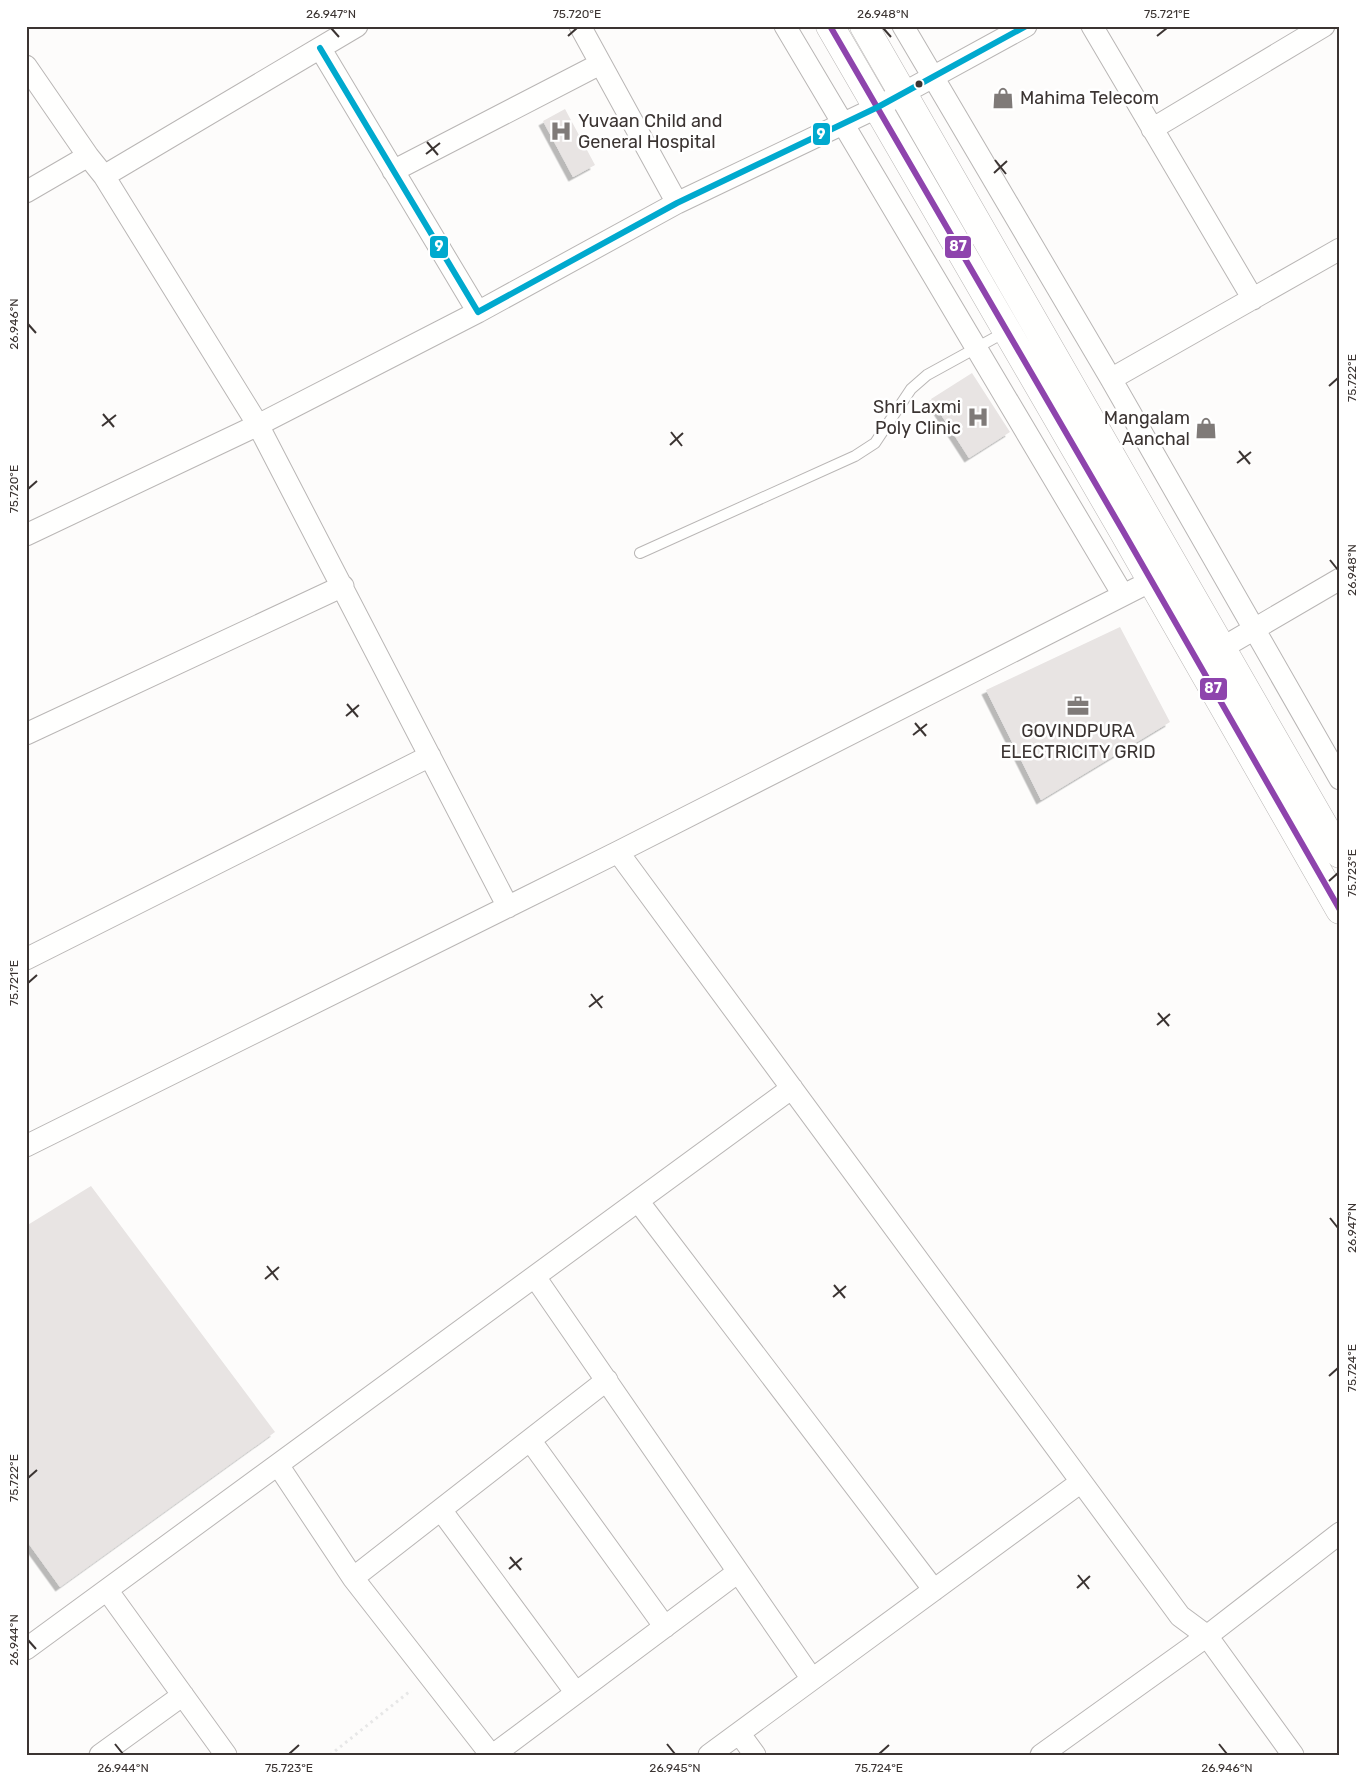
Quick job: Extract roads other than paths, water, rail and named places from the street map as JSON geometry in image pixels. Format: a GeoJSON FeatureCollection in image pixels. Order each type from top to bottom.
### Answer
{"type":"FeatureCollection","features":[{"type":"Feature","properties":{"kind":"main road"},"geometry":{"type":"LineString","coordinates":[[830,26],[1008,330],[1340,910]]}},
{"type":"Feature","properties":{"kind":"main road"},"geometry":{"type":"LineString","coordinates":[[864,26],[1340,854]]}},
{"type":"Feature","properties":{"kind":"street"},"geometry":{"type":"LineString","coordinates":[[104,176],[357,26]]}},
{"type":"Feature","properties":{"kind":"street"},"geometry":{"type":"LineString","coordinates":[[580,26],[678,202]]}},
{"type":"Feature","properties":{"kind":"street"},"geometry":{"type":"LineString","coordinates":[[785,26],[1123,595]]}},
{"type":"Feature","properties":{"kind":"street"},"geometry":{"type":"LineString","coordinates":[[904,26],[1111,379],[1340,779]]}},
{"type":"Feature","properties":{"kind":"street"},"geometry":{"type":"LineString","coordinates":[[26,535],[258,425],[478,312],[678,202],[878,107],[1026,26]]}},
{"type":"Feature","properties":{"kind":"street"},"geometry":{"type":"LineString","coordinates":[[1092,26],[1252,299]]}},
{"type":"Feature","properties":{"kind":"street"},"geometry":{"type":"LineString","coordinates":[[1152,129],[1324,26]]}},
{"type":"Feature","properties":{"kind":"street"},"geometry":{"type":"LineString","coordinates":[[320,48],[478,312]]}},
{"type":"Feature","properties":{"kind":"street"},"geometry":{"type":"LineString","coordinates":[[394,171],[600,64]]}},
{"type":"Feature","properties":{"kind":"street"},"geometry":{"type":"LineString","coordinates":[[26,66],[104,176],[258,425],[508,906]]}},
{"type":"Feature","properties":{"kind":"street"},"geometry":{"type":"LineString","coordinates":[[26,192],[88,156]]}},
{"type":"Feature","properties":{"kind":"street"},"geometry":{"type":"LineString","coordinates":[[1111,379],[1340,249]]}},
{"type":"Feature","properties":{"kind":"street"},"geometry":{"type":"LineString","coordinates":[[26,1146],[618,852],[1152,580],[1177,570]]}},
{"type":"Feature","properties":{"kind":"street"},"geometry":{"type":"LineString","coordinates":[[1222,648],[1340,579]]}},
{"type":"Feature","properties":{"kind":"street"},"geometry":{"type":"LineString","coordinates":[[26,734],[343,586]]}},
{"type":"Feature","properties":{"kind":"street"},"geometry":{"type":"LineString","coordinates":[[26,959],[430,756]]}},
{"type":"Feature","properties":{"kind":"street"},"geometry":{"type":"LineString","coordinates":[[618,852],[1180,1616],[1206,1636],[1292,1755]]}},
{"type":"Feature","properties":{"kind":"street"},"geometry":{"type":"LineString","coordinates":[[26,1649],[792,1088]]}},
{"type":"Feature","properties":{"kind":"street"},"geometry":{"type":"LineString","coordinates":[[638,1201],[934,1590]]}},
{"type":"Feature","properties":{"kind":"street"},"geometry":{"type":"LineString","coordinates":[[535,1276],[812,1679]]}},
{"type":"Feature","properties":{"kind":"street"},"geometry":{"type":"LineString","coordinates":[[353,1578],[607,1380]]}},
{"type":"Feature","properties":{"kind":"street"},"geometry":{"type":"LineString","coordinates":[[530,1440],[665,1627]]}},
{"type":"Feature","properties":{"kind":"street"},"geometry":{"type":"LineString","coordinates":[[278,1465],[353,1578],[492,1755],[738,1572]]}},
{"type":"Feature","properties":{"kind":"street"},"geometry":{"type":"LineString","coordinates":[[708,1755],[1081,1482]]}},
{"type":"Feature","properties":{"kind":"street"},"geometry":{"type":"LineString","coordinates":[[441,1510],[576,1693]]}},
{"type":"Feature","properties":{"kind":"street"},"geometry":{"type":"LineString","coordinates":[[1041,1755],[1206,1636],[1340,1534]]}},
{"type":"Feature","properties":{"kind":"street"},"geometry":{"type":"LineString","coordinates":[[107,1590],[226,1755]]}},
{"type":"Feature","properties":{"kind":"street"},"geometry":{"type":"LineString","coordinates":[[100,1755],[182,1695]]}},
{"type":"Feature","properties":{"kind":"street"},"geometry":{"type":"LineString","coordinates":[[739,1732],[755,1755]]}},
{"type":"Feature","properties":{"kind":"lane"},"geometry":{"type":"LineString","coordinates":[[640,553],[855,456],[875,443],[911,389],[927,375],[1008,330]]}},
{"type":"Feature","properties":{"kind":"place","name":"Mahima Telecom"},"geometry":{"type":"Point","coordinates":[1003,98]}},
{"type":"Feature","properties":{"kind":"place","name":"Yuvaan Child and General Hospital"},"geometry":{"type":"Point","coordinates":[561,131]}},
{"type":"Feature","properties":{"kind":"place","name":"Shri Laxmi Poly Clinic"},"geometry":{"type":"Point","coordinates":[978,417]}},
{"type":"Feature","properties":{"kind":"place","name":"Mangalam Aanchal"},"geometry":{"type":"Point","coordinates":[1206,428]}},
{"type":"Feature","properties":{"kind":"place","name":"GOVINDPURA ELECTRICITY GRID"},"geometry":{"type":"Point","coordinates":[1078,706]}}]}
